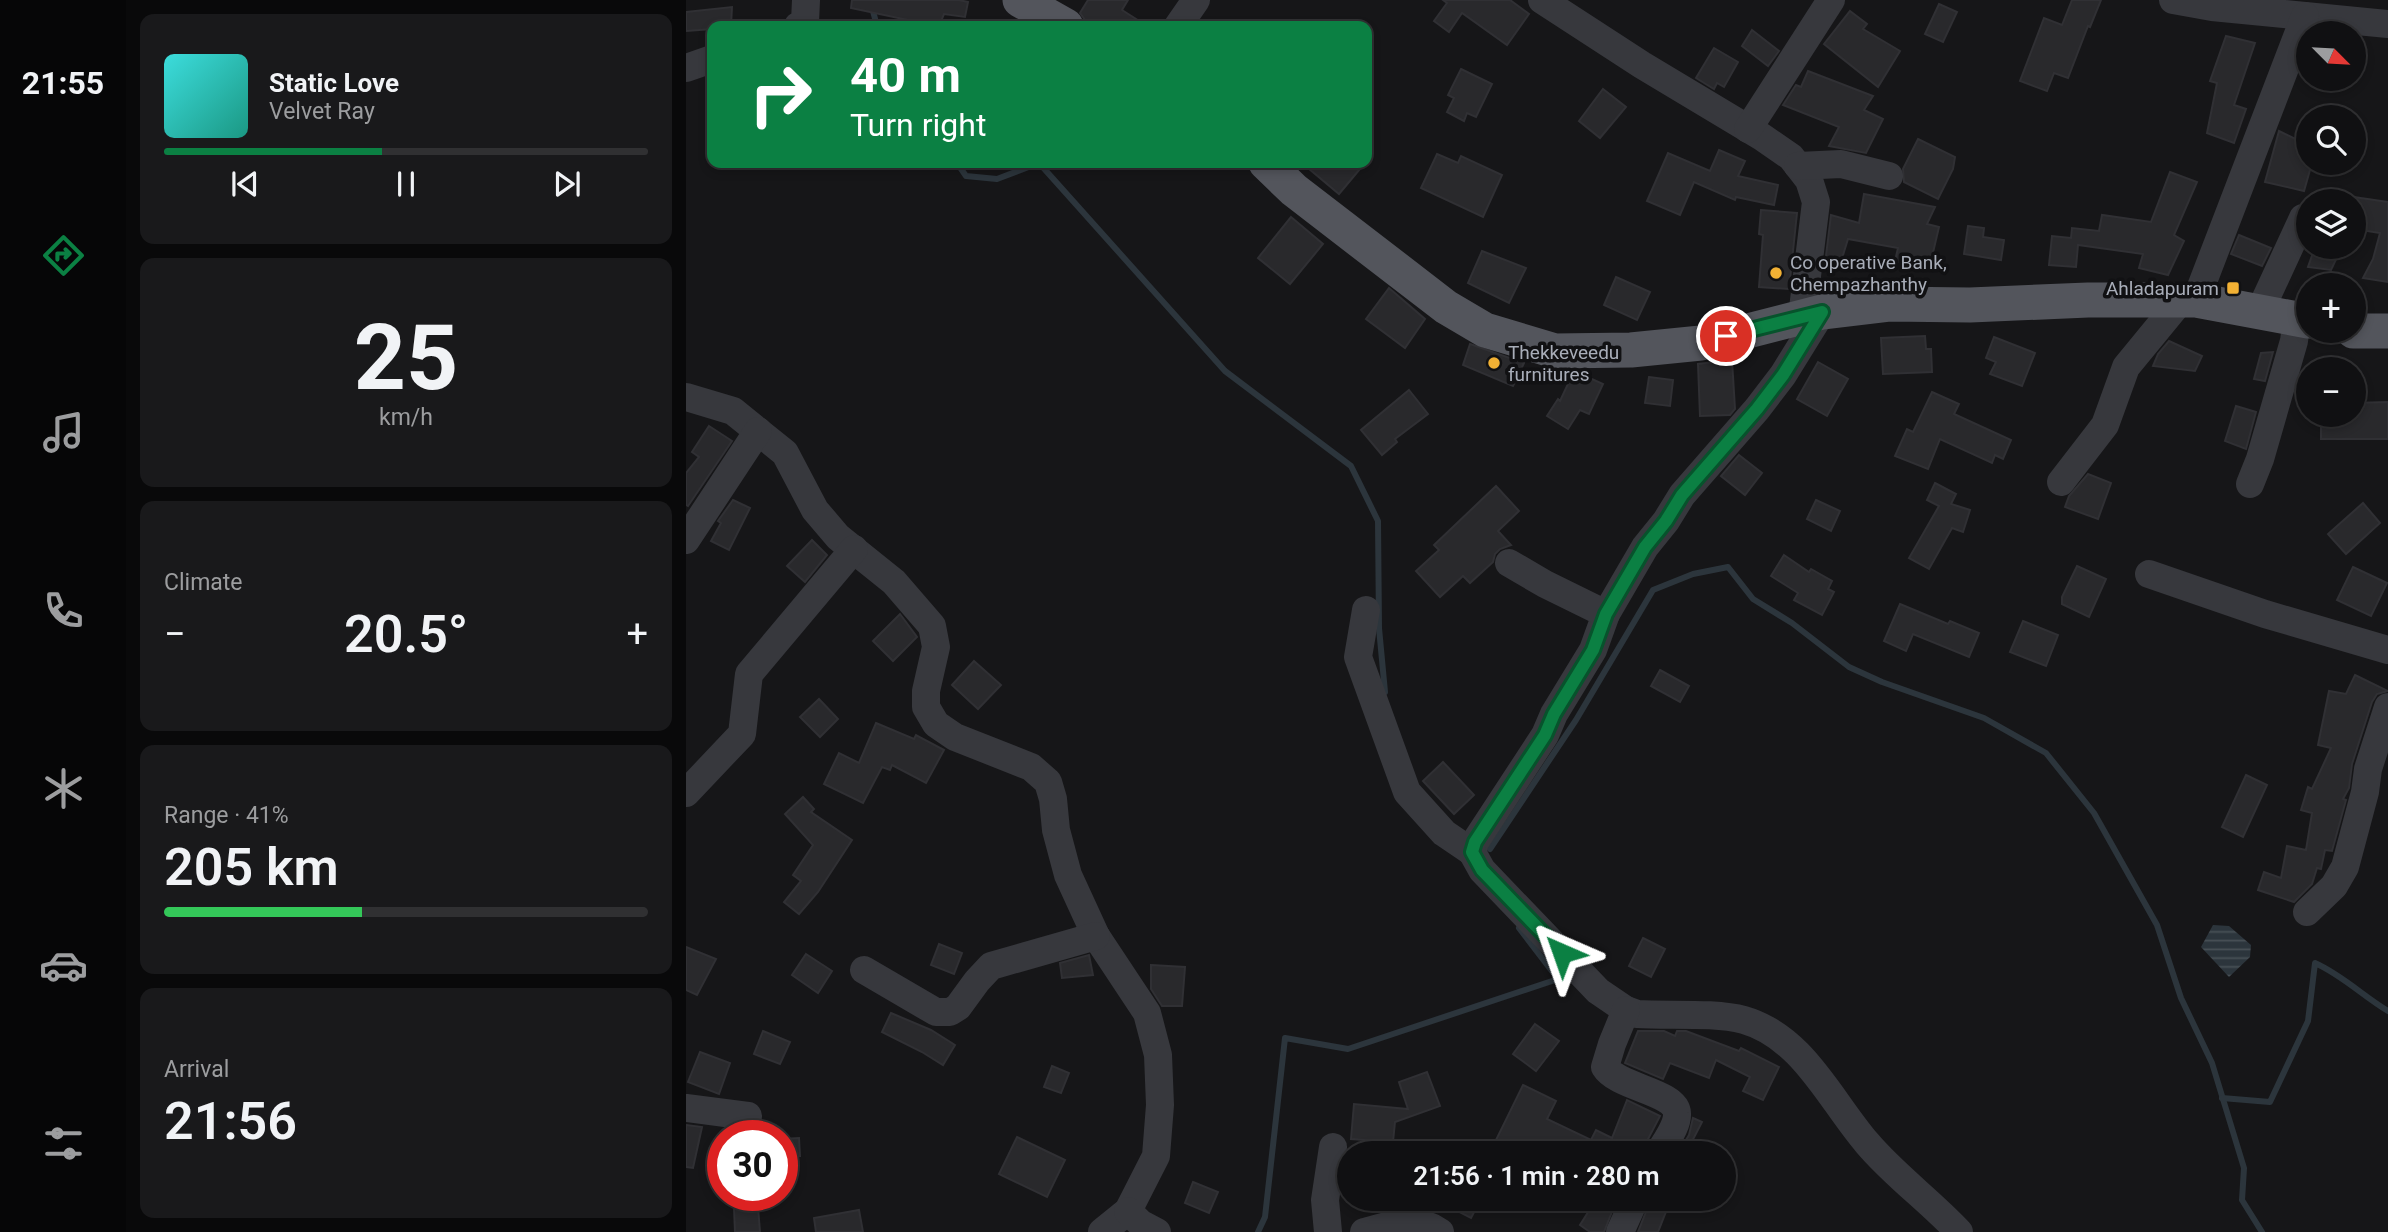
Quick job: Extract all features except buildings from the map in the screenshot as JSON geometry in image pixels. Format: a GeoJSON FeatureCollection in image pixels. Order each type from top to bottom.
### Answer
{"type":"FeatureCollection","features":[{"type":"Feature","properties":{"kind":"main road"},"geometry":{"type":"LineString","coordinates":[[1020,0],[1057,21]]}},
{"type":"Feature","properties":{"kind":"main road"},"geometry":{"type":"LineString","coordinates":[[1271,168],[1294,190],[1446,307],[1485,330],[1555,351],[1632,350],[1701,342],[1812,315],[1889,304],[2189,300],[2296,318]]}},
{"type":"Feature","properties":{"kind":"main road"},"geometry":{"type":"LineString","coordinates":[[2366,331],[2388,331]]}},
{"type":"Feature","properties":{"kind":"street"},"geometry":{"type":"LineString","coordinates":[[805,21],[806,0]]}},
{"type":"Feature","properties":{"kind":"street"},"geometry":{"type":"LineString","coordinates":[[1181,21],[1196,0]]}},
{"type":"Feature","properties":{"kind":"street"},"geometry":{"type":"LineString","coordinates":[[1472,852],[1475,842],[1545,735],[1554,714],[1593,650],[1606,614],[1645,547],[1682,495],[1783,375],[1812,315],[1816,202],[1809,180],[1791,157],[1642,65],[1572,8],[1542,0]]}},
{"type":"Feature","properties":{"kind":"street"},"geometry":{"type":"LineString","coordinates":[[1748,129],[1831,0]]}},
{"type":"Feature","properties":{"kind":"street"},"geometry":{"type":"LineString","coordinates":[[2173,0],[2212,7],[2388,24]]}},
{"type":"Feature","properties":{"kind":"street"},"geometry":{"type":"LineString","coordinates":[[2061,482],[2105,425],[2126,367],[2189,300],[2305,16]]}},
{"type":"Feature","properties":{"kind":"street"},"geometry":{"type":"LineString","coordinates":[[686,68],[707,62]]}},
{"type":"Feature","properties":{"kind":"street"},"geometry":{"type":"LineString","coordinates":[[1798,166],[1841,163],[1889,176]]}},
{"type":"Feature","properties":{"kind":"street"},"geometry":{"type":"LineString","coordinates":[[2260,311],[2296,231]]}},
{"type":"Feature","properties":{"kind":"street"},"geometry":{"type":"LineString","coordinates":[[2250,485],[2296,336]]}},
{"type":"Feature","properties":{"kind":"street"},"geometry":{"type":"LineString","coordinates":[[686,397],[733,411],[785,453],[815,510],[838,537],[894,582],[932,626],[936,647],[926,691],[926,707],[936,724],[955,737],[1031,767],[1048,782],[1053,799],[1056,830],[1068,875],[1096,936],[1147,1013],[1158,1055],[1160,1105],[1156,1156],[1128,1212],[1102,1232]]}},
{"type":"Feature","properties":{"kind":"street"},"geometry":{"type":"LineString","coordinates":[[686,540],[758,431]]}},
{"type":"Feature","properties":{"kind":"street"},"geometry":{"type":"LineString","coordinates":[[686,793],[742,734],[749,674],[854,549]]}},
{"type":"Feature","properties":{"kind":"street"},"geometry":{"type":"LineString","coordinates":[[1509,563],[1552,588],[1606,614]]}},
{"type":"Feature","properties":{"kind":"street"},"geometry":{"type":"LineString","coordinates":[[2149,574],[2265,614],[2388,650]]}},
{"type":"Feature","properties":{"kind":"street"},"geometry":{"type":"LineString","coordinates":[[1366,610],[1358,657],[1406,792],[1444,833],[1472,852],[1482,870],[1598,991],[1626,1010],[1637,1014],[1722,1017],[1745,1021],[1775,1035],[1812,1068],[1867,1143],[1959,1232]]}},
{"type":"Feature","properties":{"kind":"street"},"geometry":{"type":"LineString","coordinates":[[2307,912],[2334,886],[2345,867],[2365,792],[2368,769],[2388,707]]}},
{"type":"Feature","properties":{"kind":"street"},"geometry":{"type":"LineString","coordinates":[[864,970],[936,1012],[950,1012],[958,1007],[991,966],[1096,936]]}},
{"type":"Feature","properties":{"kind":"street"},"geometry":{"type":"LineString","coordinates":[[1626,1010],[1605,1067],[1615,1077],[1667,1099],[1674,1105],[1677,1113],[1665,1141]]}},
{"type":"Feature","properties":{"kind":"street"},"geometry":{"type":"LineString","coordinates":[[686,1108],[748,1116]]}},
{"type":"Feature","properties":{"kind":"street"},"geometry":{"type":"LineString","coordinates":[[1328,1232],[1325,1200],[1334,1147]]}},
{"type":"Feature","properties":{"kind":"street"},"geometry":{"type":"LineString","coordinates":[[1620,1232],[1630,1211]]}},
{"type":"Feature","properties":{"kind":"street"},"geometry":{"type":"LineString","coordinates":[[1128,1212],[1140,1223],[1157,1232]]}},
{"type":"Feature","properties":{"kind":"street"},"geometry":{"type":"LineString","coordinates":[[1364,1232],[1400,1221],[1432,1226],[1440,1232]]}},
{"type":"Feature","properties":{"kind":"shaded area"},"geometry":{"type":"Polygon","coordinates":[[[2213,925],[2229,926],[2251,945],[2250,957],[2229,977],[2201,947],[2213,925]]]}},
{"type":"Feature","properties":{"kind":"waterway"},"geometry":{"type":"LineString","coordinates":[[870,0],[876,21]]}},
{"type":"Feature","properties":{"kind":"waterway"},"geometry":{"type":"LineString","coordinates":[[960,168],[966,176],[997,179],[1026,168]]}},
{"type":"Feature","properties":{"kind":"waterway"},"geometry":{"type":"LineString","coordinates":[[1043,168],[1225,371],[1351,466],[1378,521],[1379,628],[1385,692]]}},
{"type":"Feature","properties":{"kind":"waterway"},"geometry":{"type":"LineString","coordinates":[[1490,849],[1576,720],[1653,590],[1693,574],[1728,567],[1753,599],[1792,623],[1849,667],[1882,682],[1984,718],[2046,753],[2094,813],[2157,925],[2181,998],[2212,1063],[2244,1168],[2242,1200],[2262,1232]]}},
{"type":"Feature","properties":{"kind":"waterway"},"geometry":{"type":"LineString","coordinates":[[1258,1232],[1265,1217],[1285,1038],[1348,1049],[1558,979],[1519,928]]}},
{"type":"Feature","properties":{"kind":"waterway"},"geometry":{"type":"LineString","coordinates":[[2222,1098],[2270,1102],[2308,1021],[2315,963],[2388,1011]]}},
{"type":"Feature","properties":{"kind":"place","name":"Co operative Bank, Chempazhanthy"},"geometry":{"type":"Point","coordinates":[1776,273]}},
{"type":"Feature","properties":{"kind":"place","name":"Ahladapuram"},"geometry":{"type":"Point","coordinates":[2233,288]}},
{"type":"Feature","properties":{"kind":"place","name":"Thekkeveedu furnitures"},"geometry":{"type":"Point","coordinates":[1494,363]}},
{"type":"Feature","properties":{"kind":"route"},"geometry":{"type":"LineString","coordinates":[[1562,953],[1482,870],[1472,852],[1475,842],[1545,735],[1554,714],[1593,650],[1606,614],[1645,547],[1682,495],[1783,375],[1822,312],[1726,336]]}}]}
